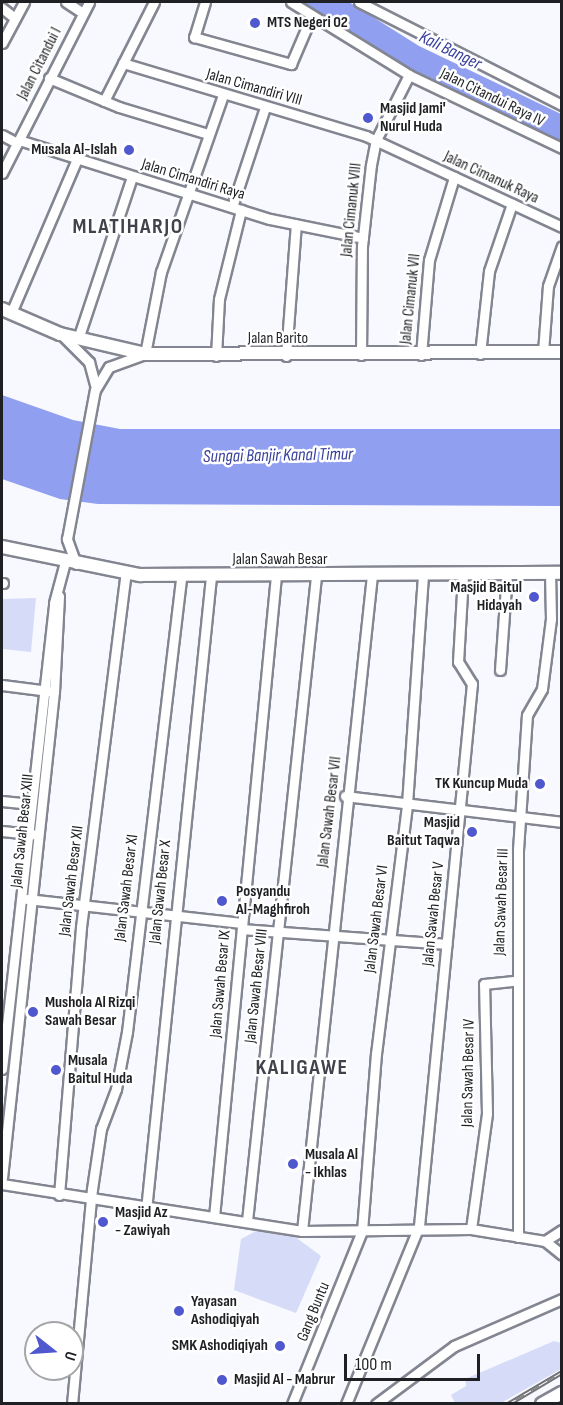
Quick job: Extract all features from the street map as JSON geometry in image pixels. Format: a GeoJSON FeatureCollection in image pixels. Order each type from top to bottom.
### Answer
{"type":"FeatureCollection","features":[{"type":"Feature","properties":{"kind":"street"},"geometry":{"type":"LineString","coordinates":[[2,43],[24,2]]}},
{"type":"Feature","properties":{"kind":"street"},"geometry":{"type":"LineString","coordinates":[[66,2],[83,13]]}},
{"type":"Feature","properties":{"kind":"street","name":"Jalan Citandui I"},"geometry":{"type":"LineString","coordinates":[[2,173],[89,2]]}},
{"type":"Feature","properties":{"kind":"street"},"geometry":{"type":"LineString","coordinates":[[104,101],[154,2]]}},
{"type":"Feature","properties":{"kind":"street"},"geometry":{"type":"LineString","coordinates":[[205,2],[194,37],[291,64],[312,15]]}},
{"type":"Feature","properties":{"kind":"street","name":"Jalan Citandui Raya IV"},"geometry":{"type":"LineString","coordinates":[[291,2],[409,75],[561,148]]}},
{"type":"Feature","properties":{"kind":"street"},"geometry":{"type":"LineString","coordinates":[[360,2],[561,105]]}},
{"type":"Feature","properties":{"kind":"street"},"geometry":{"type":"LineString","coordinates":[[2,8],[15,18]]}},
{"type":"Feature","properties":{"kind":"street","name":"Jalan Cimandiri VIII"},"geometry":{"type":"LineString","coordinates":[[123,63],[376,140]]}},
{"type":"Feature","properties":{"kind":"street","name":"Jalan Cimanuk VIII"},"geometry":{"type":"LineString","coordinates":[[361,355],[363,238],[376,140],[409,75]]}},
{"type":"Feature","properties":{"kind":"street"},"geometry":{"type":"LineString","coordinates":[[49,78],[104,101],[208,134]]}},
{"type":"Feature","properties":{"kind":"street"},"geometry":{"type":"LineString","coordinates":[[71,563],[68,535],[95,390],[109,367],[145,354],[161,272],[186,194],[223,95]]}},
{"type":"Feature","properties":{"kind":"street"},"geometry":{"type":"LineString","coordinates":[[216,356],[219,300],[237,209],[266,107]]}},
{"type":"Feature","properties":{"kind":"street","name":"Jalan Cimandiri Raya"},"geometry":{"type":"LineString","coordinates":[[2,135],[76,161],[237,209],[363,238]]}},
{"type":"Feature","properties":{"kind":"street","name":"Jalan Cimanuk Raya"},"geometry":{"type":"LineString","coordinates":[[376,140],[561,226]]}},
{"type":"Feature","properties":{"kind":"street"},"geometry":{"type":"LineString","coordinates":[[6,311],[76,161]]}},
{"type":"Feature","properties":{"kind":"street"},"geometry":{"type":"LineString","coordinates":[[78,339],[132,177]]}},
{"type":"Feature","properties":{"kind":"street","name":"Jalan Cimanuk VII"},"geometry":{"type":"LineString","coordinates":[[421,355],[429,260],[454,177]]}},
{"type":"Feature","properties":{"kind":"street"},"geometry":{"type":"LineString","coordinates":[[480,354],[489,271],[512,204]]}},
{"type":"Feature","properties":{"kind":"street"},"geometry":{"type":"LineString","coordinates":[[285,356],[296,224]]}},
{"type":"Feature","properties":{"kind":"street"},"geometry":{"type":"LineString","coordinates":[[543,352],[548,286],[561,246]]}},
{"type":"Feature","properties":{"kind":"street","name":"Jalan Barito"},"geometry":{"type":"LineString","coordinates":[[6,311],[60,334],[145,354],[285,356],[561,352]]}},
{"type":"Feature","properties":{"kind":"street"},"geometry":{"type":"LineString","coordinates":[[60,334],[89,362],[95,390]]}},
{"type":"Feature","properties":{"kind":"street"},"geometry":{"type":"LineString","coordinates":[[45,558],[68,535]]}},
{"type":"Feature","properties":{"kind":"street","name":"Jalan Sawah Besar"},"geometry":{"type":"LineString","coordinates":[[2,547],[45,558],[126,573],[181,576],[556,573]]}},
{"type":"Feature","properties":{"kind":"street","name":"Jalan Sawah Besar XIII"},"geometry":{"type":"LineString","coordinates":[[2,1069],[21,898],[33,834],[59,596],[71,563]]}},
{"type":"Feature","properties":{"kind":"street","name":"Jalan Sawah Besar XII"},"geometry":{"type":"LineString","coordinates":[[59,1195],[84,905],[126,573]]}},
{"type":"Feature","properties":{"kind":"street"},"geometry":{"type":"LineString","coordinates":[[500,670],[507,573]]}},
{"type":"Feature","properties":{"kind":"street","name":"Jalan Sawah Besar III"},"geometry":{"type":"LineString","coordinates":[[518,1237],[520,1117],[514,981],[520,820],[527,715],[542,689],[556,573]]}},
{"type":"Feature","properties":{"kind":"street","name":"Jalan Sawah Besar VI"},"geometry":{"type":"LineString","coordinates":[[362,1231],[389,939],[407,804],[423,574]]}},
{"type":"Feature","properties":{"kind":"street","name":"Jalan Sawah Besar V"},"geometry":{"type":"LineString","coordinates":[[346,1404],[419,1226],[472,684],[458,662],[463,574]]}},
{"type":"Feature","properties":{"kind":"street","name":"Jalan Sawah Besar IX"},"geometry":{"type":"LineString","coordinates":[[214,1217],[276,575]]}},
{"type":"Feature","properties":{"kind":"street","name":"Jalan Sawah Besar VII"},"geometry":{"type":"LineString","coordinates":[[302,1231],[345,796],[372,575]]}},
{"type":"Feature","properties":{"kind":"street","name":"Jalan Sawah Besar XI"},"geometry":{"type":"LineString","coordinates":[[72,1404],[91,1201],[101,1129],[116,1089],[127,1032],[139,913],[181,576]]}},
{"type":"Feature","properties":{"kind":"street","name":"Jalan Sawah Besar VIII"},"geometry":{"type":"LineString","coordinates":[[247,1221],[316,576]]}},
{"type":"Feature","properties":{"kind":"street","name":"Jalan Sawah Besar X"},"geometry":{"type":"LineString","coordinates":[[146,1210],[173,918],[211,577]]}},
{"type":"Feature","properties":{"kind":"street"},"geometry":{"type":"LineString","coordinates":[[2,685],[49,691]]}},
{"type":"Feature","properties":{"kind":"street","name":"Jalan Sawah Besar XIII"},"geometry":{"type":"LineString","coordinates":[[4,1181],[31,899],[33,834],[31,804],[49,691]]}},
{"type":"Feature","properties":{"kind":"street"},"geometry":{"type":"LineString","coordinates":[[345,796],[520,820],[561,822]]}},
{"type":"Feature","properties":{"kind":"street"},"geometry":{"type":"LineString","coordinates":[[2,801],[31,804]]}},
{"type":"Feature","properties":{"kind":"street"},"geometry":{"type":"LineString","coordinates":[[2,831],[33,834]]}},
{"type":"Feature","properties":{"kind":"street"},"geometry":{"type":"LineString","coordinates":[[21,898],[278,932],[446,944]]}},
{"type":"Feature","properties":{"kind":"street","name":"Jalan Sawah Besar IV"},"geometry":{"type":"LineString","coordinates":[[471,1229],[487,1113],[484,984],[514,981]]}},
{"type":"Feature","properties":{"kind":"street"},"geometry":{"type":"LineString","coordinates":[[4,1181],[91,1201],[146,1210],[247,1221],[302,1231],[394,1233],[419,1226],[471,1229],[545,1241],[561,1255]]}},
{"type":"Feature","properties":{"kind":"street"},"geometry":{"type":"LineString","coordinates":[[545,1241],[561,1230]]}},
{"type":"Feature","properties":{"kind":"street","name":"Gang Buntu"},"geometry":{"type":"LineString","coordinates":[[292,1404],[362,1231]]}},
{"type":"Feature","properties":{"kind":"street"},"geometry":{"type":"LineString","coordinates":[[376,1404],[454,1346],[561,1299]]}},
{"type":"Feature","properties":{"kind":"street"},"geometry":{"type":"LineString","coordinates":[[542,1404],[561,1393]]}},
{"type":"Feature","properties":{"kind":"shaded area"},"geometry":{"type":"Polygon","coordinates":[[[36,598],[31,652],[2,649],[2,599],[36,598]]]}},
{"type":"Feature","properties":{"kind":"shaded area"},"geometry":{"type":"Polygon","coordinates":[[[256,1231],[294,1236],[321,1256],[296,1313],[234,1290],[241,1239],[256,1231]]]}},
{"type":"Feature","properties":{"kind":"shaded area"},"geometry":{"type":"Polygon","coordinates":[[[554,1341],[561,1343],[561,1369],[501,1403],[455,1403],[451,1395],[466,1386],[465,1379],[554,1341]]]}},
{"type":"Feature","properties":{"kind":"water"},"geometry":{"type":"Polygon","coordinates":[[[300,2],[349,2],[419,46],[561,114],[561,142],[407,70],[300,2]]]}},
{"type":"Feature","properties":{"kind":"water","name":"Sungai Banjir Kanal Timur"},"geometry":{"type":"Polygon","coordinates":[[[2,395],[73,420],[120,429],[561,429],[561,506],[98,504],[60,499],[2,479],[2,395]]]}},
{"type":"Feature","properties":{"kind":"railway"},"geometry":{"type":"LineString","coordinates":[[508,1404],[562,1372]]}},
{"type":"Feature","properties":{"kind":"place","name":"MTS Negeri 02"},"geometry":{"type":"Point","coordinates":[255,23]}},
{"type":"Feature","properties":{"kind":"place","name":"Masjid Jami' Nurul Huda"},"geometry":{"type":"Point","coordinates":[368,118]}},
{"type":"Feature","properties":{"kind":"place","name":"Musala Al-Islah"},"geometry":{"type":"Point","coordinates":[129,150]}},
{"type":"Feature","properties":{"kind":"place","name":"Masjid Baitul Hidayah"},"geometry":{"type":"Point","coordinates":[534,597]}},
{"type":"Feature","properties":{"kind":"place","name":"TK Kuncup Muda"},"geometry":{"type":"Point","coordinates":[540,784]}},
{"type":"Feature","properties":{"kind":"place","name":"Masjid Baitut Taqwa"},"geometry":{"type":"Point","coordinates":[472,832]}},
{"type":"Feature","properties":{"kind":"place","name":"Posyandu Al-Maghfiroh"},"geometry":{"type":"Point","coordinates":[222,901]}},
{"type":"Feature","properties":{"kind":"place","name":"Mushola Al Rizqi Sawah Besar"},"geometry":{"type":"Point","coordinates":[33,1012]}},
{"type":"Feature","properties":{"kind":"place","name":"Musala Baitul Huda"},"geometry":{"type":"Point","coordinates":[56,1070]}},
{"type":"Feature","properties":{"kind":"place","name":"Musala Al - Ikhlas"},"geometry":{"type":"Point","coordinates":[293,1164]}},
{"type":"Feature","properties":{"kind":"place","name":"Masjid Az - Zawiyah"},"geometry":{"type":"Point","coordinates":[103,1222]}},
{"type":"Feature","properties":{"kind":"place","name":"Yayasan Ashodiqiyah"},"geometry":{"type":"Point","coordinates":[179,1311]}},
{"type":"Feature","properties":{"kind":"place","name":"SMK Ashodiqiyah"},"geometry":{"type":"Point","coordinates":[280,1346]}},
{"type":"Feature","properties":{"kind":"place","name":"Masjid Al - Mabrur"},"geometry":{"type":"Point","coordinates":[222,1380]}},
{"type":"Feature","properties":{"kind":"district","name":"MLATIHARJO"},"geometry":{"type":"Point","coordinates":[128,227]}},
{"type":"Feature","properties":{"kind":"district","name":"KALIGAWE"},"geometry":{"type":"Point","coordinates":[302,1068]}},
{"type":"Feature","properties":{"kind":"water label","name":"Kali Banger"},"geometry":{"type":"Point","coordinates":[450,51]}}]}
